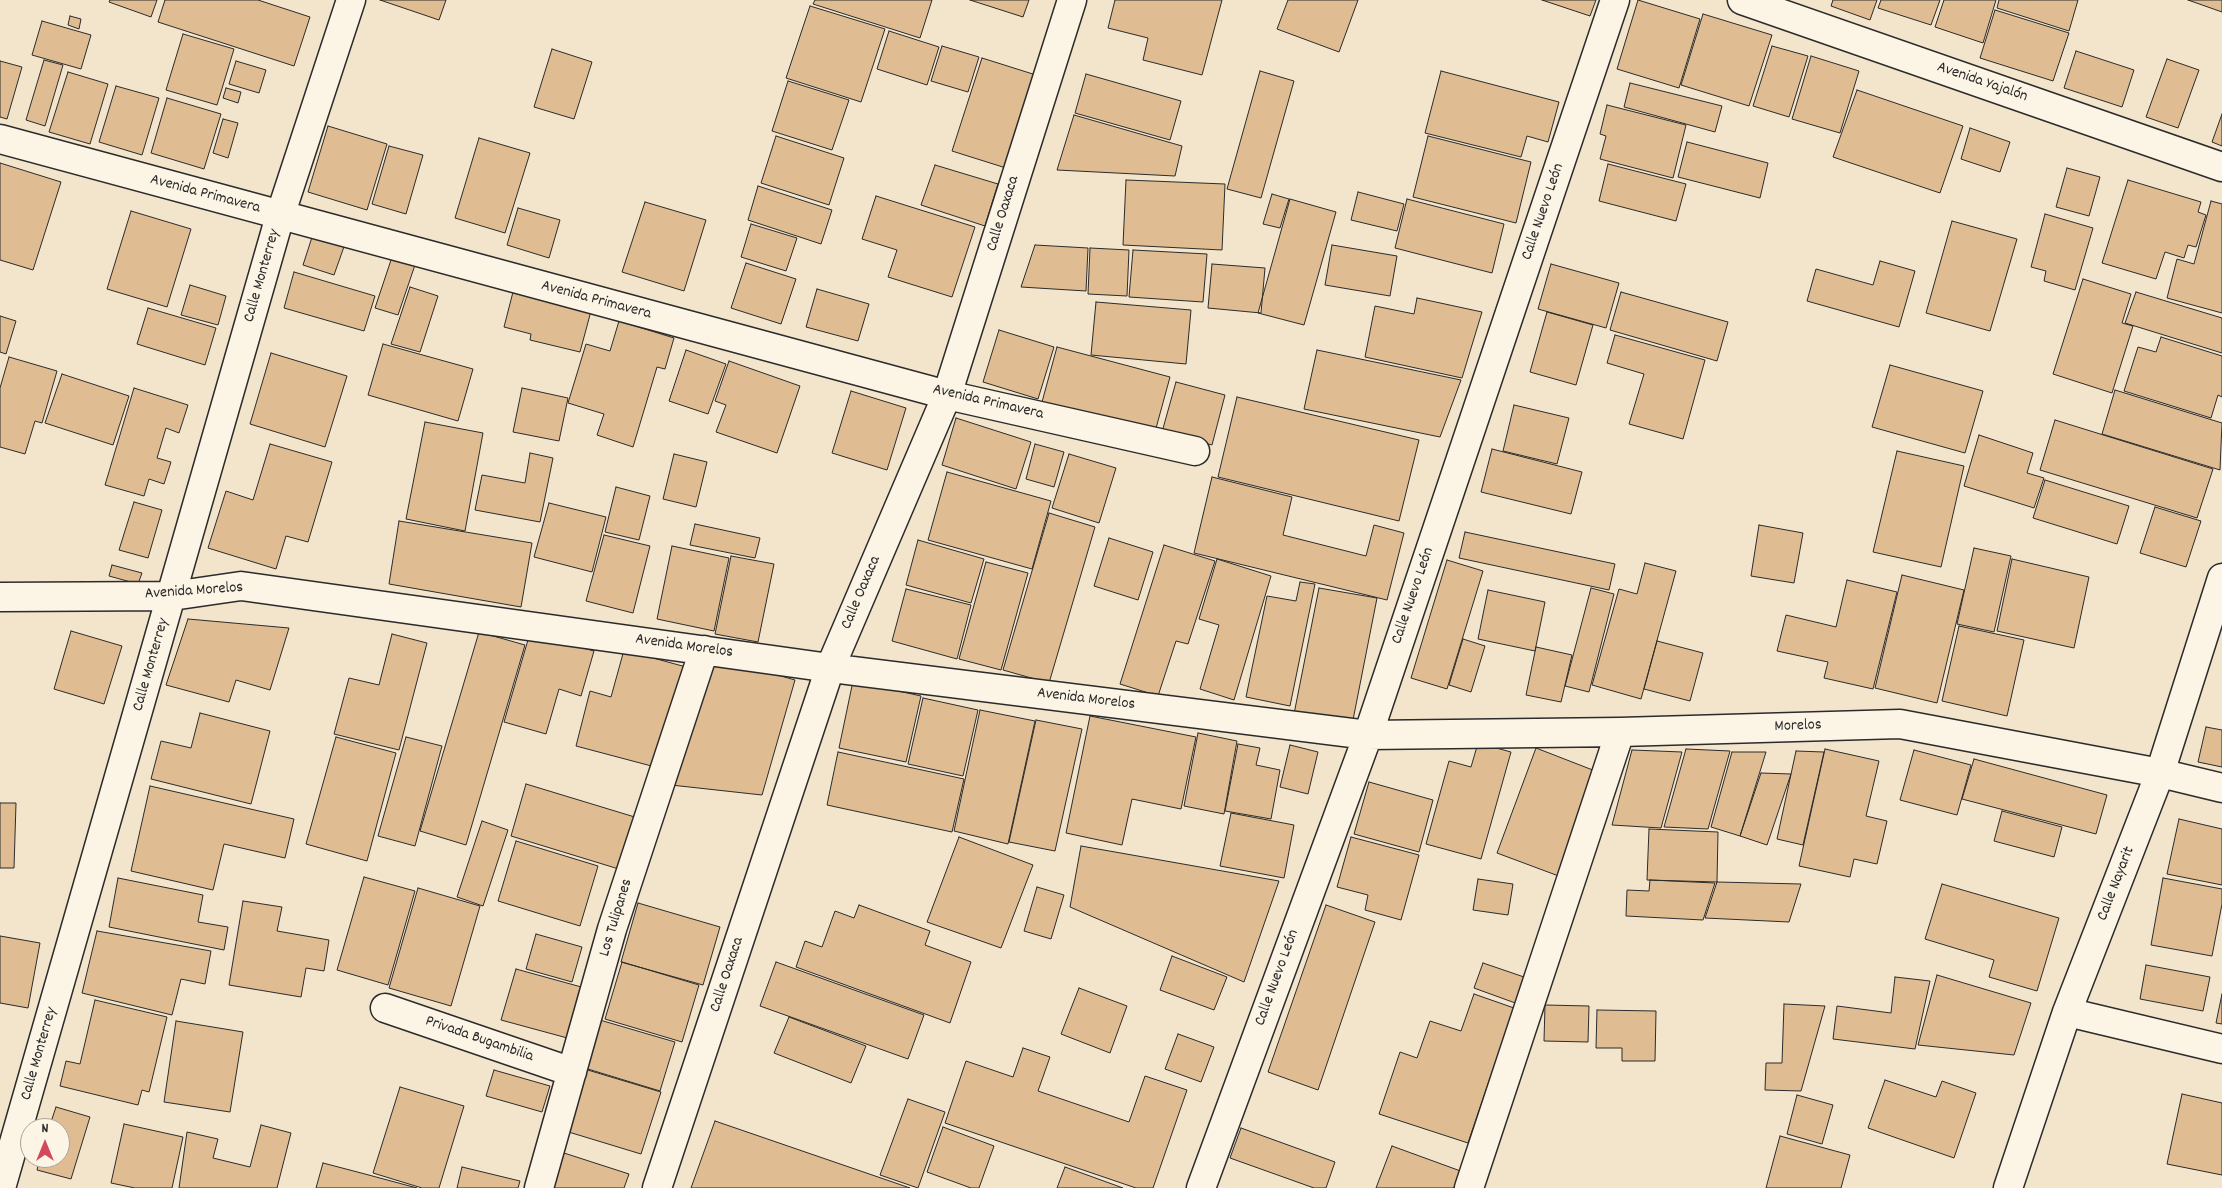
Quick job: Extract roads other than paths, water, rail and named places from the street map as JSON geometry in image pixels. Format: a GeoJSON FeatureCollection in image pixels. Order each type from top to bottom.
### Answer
{"type":"FeatureCollection","features":[{"type":"Feature","properties":{"kind":"street","name":"Calle Monterrey"},"geometry":{"type":"LineString","coordinates":[[1,1188],[280,216],[351,0]]}},
{"type":"Feature","properties":{"kind":"street","name":"Calle Oaxaca"},"geometry":{"type":"LineString","coordinates":[[658,1188],[830,668],[947,395],[1072,0]]}},
{"type":"Feature","properties":{"kind":"street","name":"Calle Nuevo León"},"geometry":{"type":"LineString","coordinates":[[1201,1188],[1368,735],[1615,0]]}},
{"type":"Feature","properties":{"kind":"street","name":"Avenida Yajalón"},"geometry":{"type":"LineString","coordinates":[[1742,0],[2222,167]]}},
{"type":"Feature","properties":{"kind":"street","name":"Avenida Primavera"},"geometry":{"type":"LineString","coordinates":[[0,139],[947,395],[1195,450]]}},
{"type":"Feature","properties":{"kind":"street","name":"Calle Nayarit"},"geometry":{"type":"LineString","coordinates":[[2008,1188],[2067,1012],[2160,773],[2222,578]]}},
{"type":"Feature","properties":{"kind":"street","name":"Avenida Morelos"},"geometry":{"type":"LineString","coordinates":[[0,597],[172,596],[241,586],[830,668],[1368,735]]}},
{"type":"Feature","properties":{"kind":"street","name":"Los Tulipanes"},"geometry":{"type":"LineString","coordinates":[[539,1188],[612,930],[704,650]]}},
{"type":"Feature","properties":{"kind":"street","name":"Morelos"},"geometry":{"type":"LineString","coordinates":[[1368,735],[1620,732],[1900,724],[2160,773],[2222,788]]}},
{"type":"Feature","properties":{"kind":"street"},"geometry":{"type":"LineString","coordinates":[[1469,1188],[1620,732]]}},
{"type":"Feature","properties":{"kind":"street","name":"Privada Bugambilia"},"geometry":{"type":"LineString","coordinates":[[386,1008],[572,1072]]}},
{"type":"Feature","properties":{"kind":"street"},"geometry":{"type":"LineString","coordinates":[[2067,1012],[2222,1049]]}}]}
